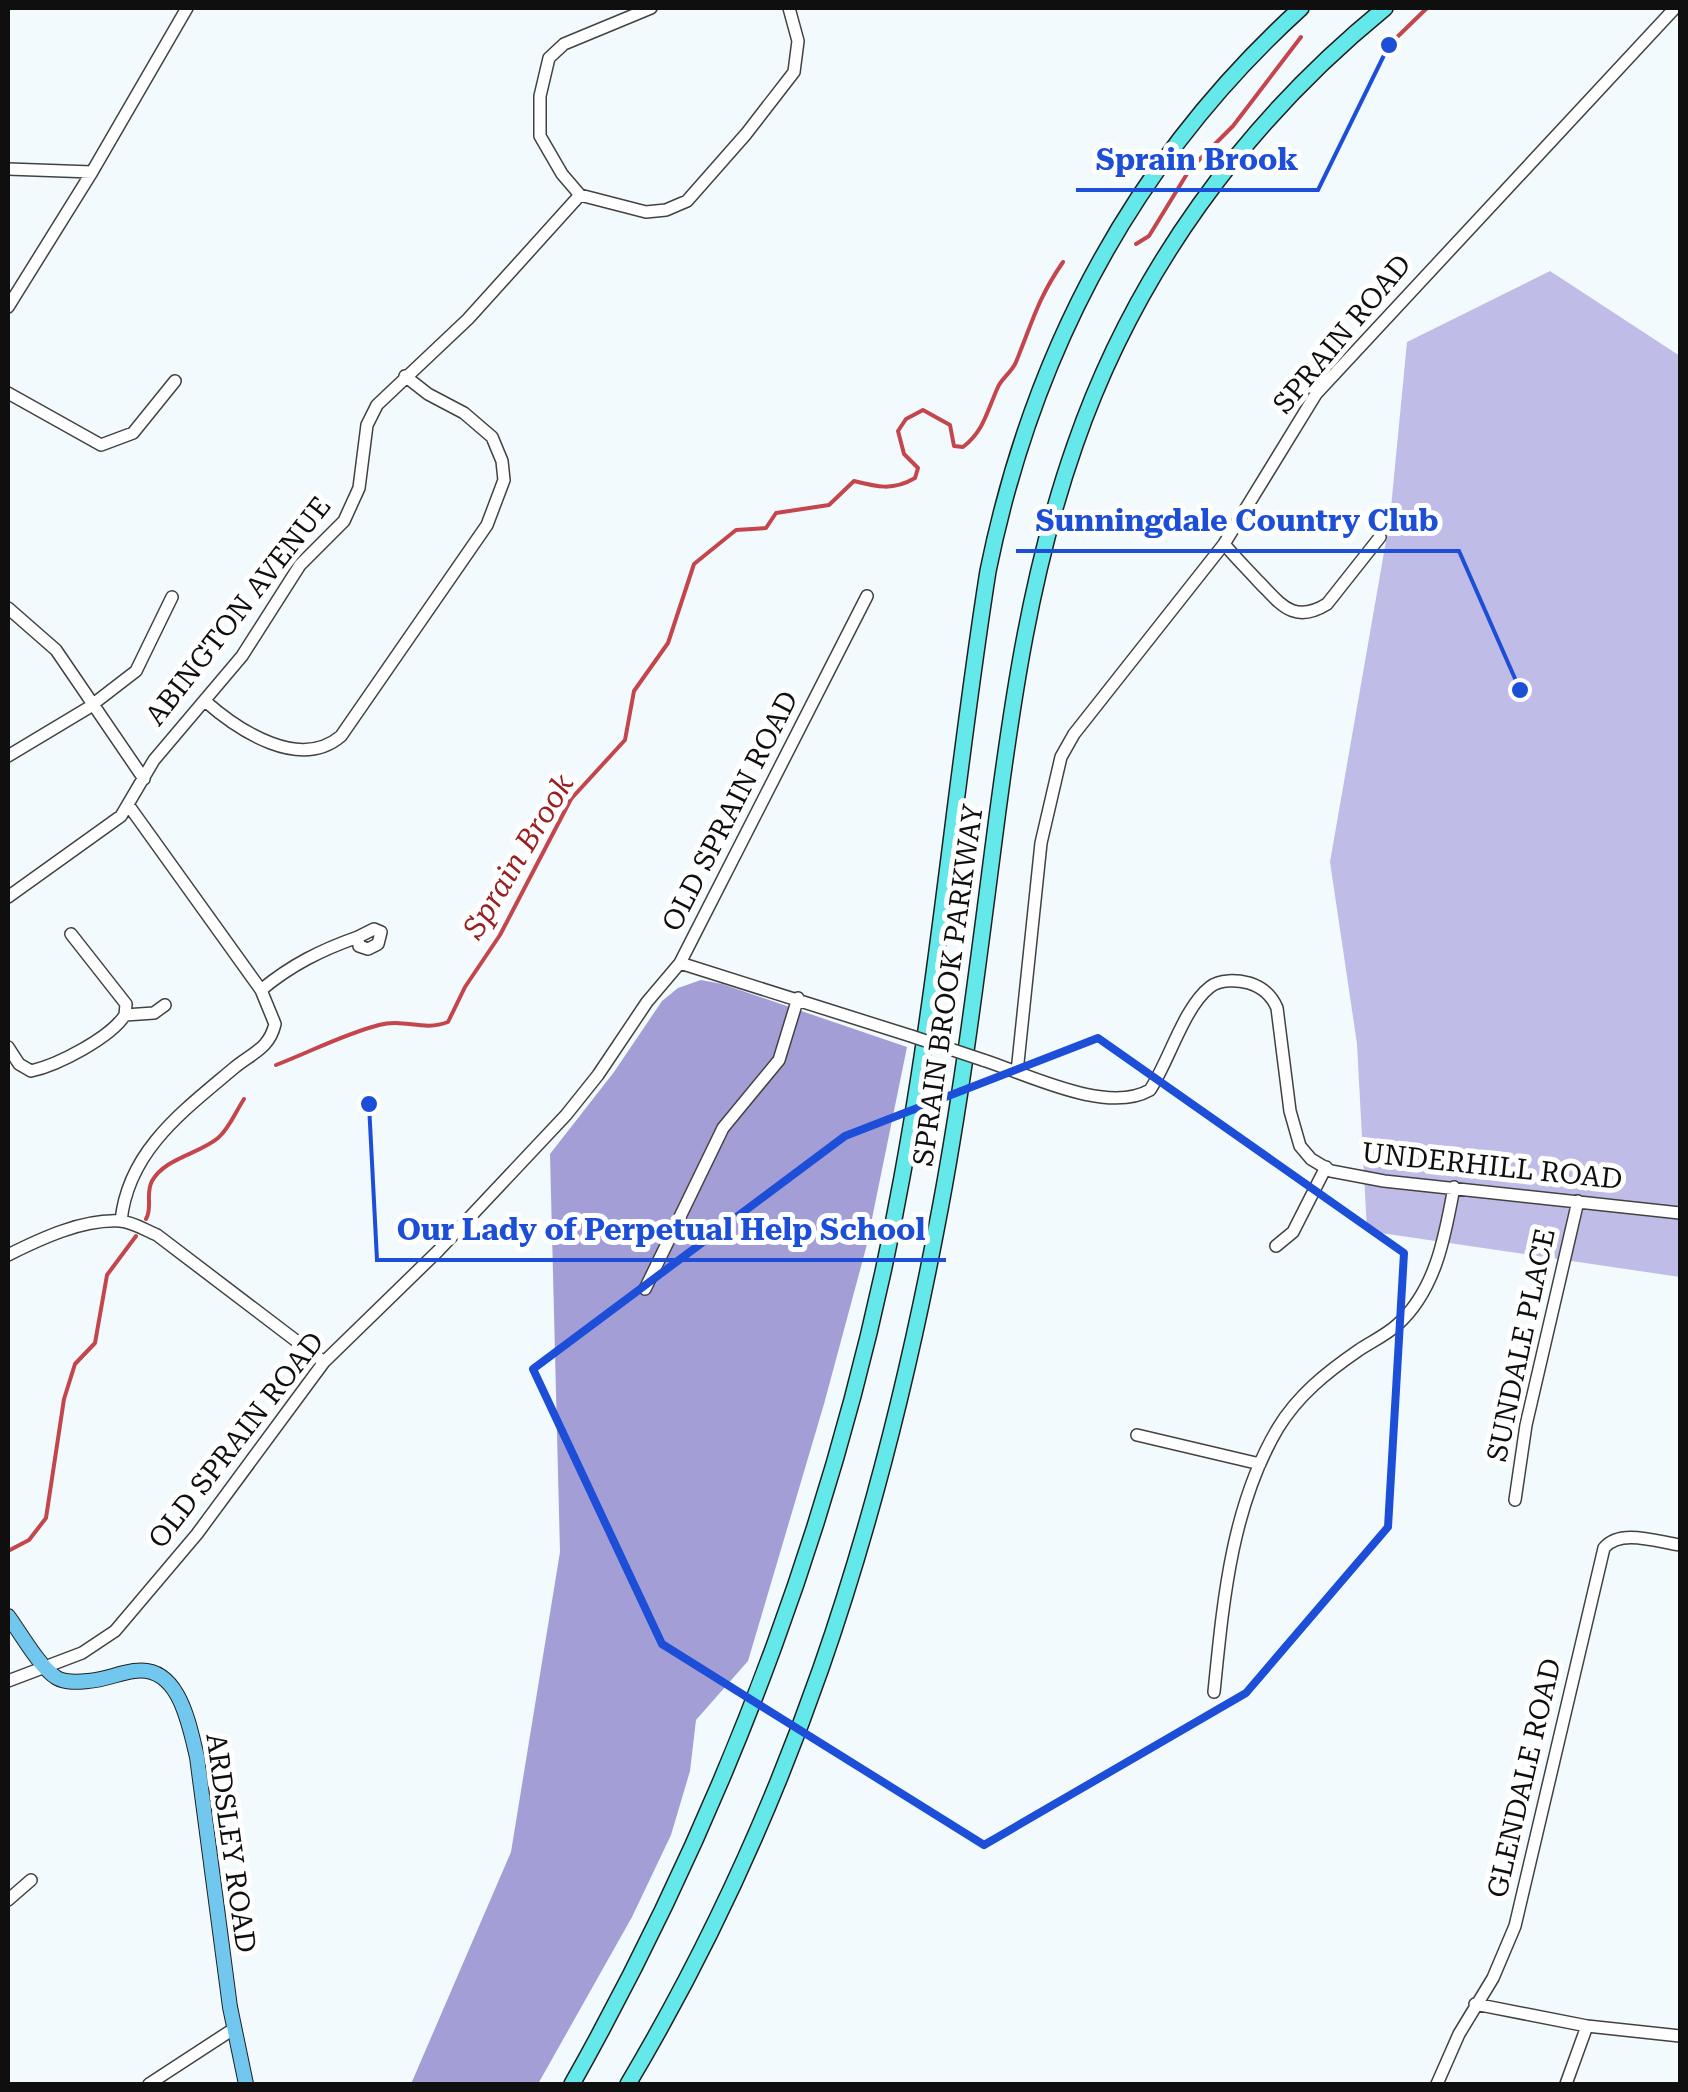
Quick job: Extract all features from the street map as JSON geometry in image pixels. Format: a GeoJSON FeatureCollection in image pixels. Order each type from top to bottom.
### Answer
{"type":"FeatureCollection","features":[{"type":"Feature","properties":{"kind":"highway","name":"SPRAIN BROOK PARKWAY"},"geometry":{"type":"LineString","coordinates":[[572,2084],[663,1911],[741,1734],[794,1590],[850,1405],[908,1142],[988,571],[1026,424],[1070,317],[1136,200],[1218,92],[1302,8]]}},
{"type":"Feature","properties":{"kind":"highway","name":"SPRAIN BROOK PARKWAY"},"geometry":{"type":"LineString","coordinates":[[628,2084],[699,1958],[766,1818],[821,1674],[867,1527],[910,1358],[944,1187],[1026,632],[1052,519],[1075,444],[1136,303],[1198,205],[1283,101],[1385,8]]}},
{"type":"Feature","properties":{"kind":"main road"},"geometry":{"type":"LineString","coordinates":[[8,1616],[46,1668]]}},
{"type":"Feature","properties":{"kind":"main road","name":"ARDSLEY ROAD"},"geometry":{"type":"LineString","coordinates":[[46,1668],[56,1678],[72,1682],[150,1670],[161,1674],[177,1696],[197,1757],[214,1899],[246,2084]]}},
{"type":"Feature","properties":{"kind":"street"},"geometry":{"type":"LineString","coordinates":[[8,307],[187,8]]}},
{"type":"Feature","properties":{"kind":"street"},"geometry":{"type":"LineString","coordinates":[[651,8],[564,44],[549,58],[540,96],[540,136],[562,174],[580,195],[646,212],[666,210],[687,201],[794,72],[798,40],[788,8]]}},
{"type":"Feature","properties":{"kind":"street","name":"SPRAIN ROAD"},"geometry":{"type":"LineString","coordinates":[[1017,1072],[1041,844],[1061,757],[1074,734],[1224,544],[1316,394],[1675,8]]}},
{"type":"Feature","properties":{"kind":"street"},"geometry":{"type":"LineString","coordinates":[[8,169],[92,172]]}},
{"type":"Feature","properties":{"kind":"street","name":"ABINGTON AVENUE"},"geometry":{"type":"LineString","coordinates":[[130,806],[154,760],[242,656],[300,565],[344,521],[359,488],[366,426],[377,405],[468,318],[580,195]]}},
{"type":"Feature","properties":{"kind":"street"},"geometry":{"type":"LineString","coordinates":[[204,701],[221,715],[280,746],[320,750],[331,745],[342,736],[487,524],[504,480],[492,437],[464,413],[404,376]]}},
{"type":"Feature","properties":{"kind":"street"},"geometry":{"type":"LineString","coordinates":[[8,393],[101,445],[133,433],[175,381]]}},
{"type":"Feature","properties":{"kind":"street"},"geometry":{"type":"LineString","coordinates":[[1224,544],[1279,605],[1296,612],[1317,610],[1327,604],[1380,537]]}},
{"type":"Feature","properties":{"kind":"street","name":"OLD SPRAIN ROAD"},"geometry":{"type":"LineString","coordinates":[[8,1681],[82,1653],[114,1630],[197,1534],[324,1362],[438,1251],[598,1076],[646,1002],[680,963],[868,596]]}},
{"type":"Feature","properties":{"kind":"street"},"geometry":{"type":"LineString","coordinates":[[8,756],[95,703],[136,671],[172,597]]}},
{"type":"Feature","properties":{"kind":"street"},"geometry":{"type":"LineString","coordinates":[[8,608],[56,650],[144,779]]}},
{"type":"Feature","properties":{"kind":"street"},"geometry":{"type":"LineString","coordinates":[[8,897],[130,806],[261,990],[275,1024],[262,1051],[239,1064],[145,1150],[127,1190],[121,1222]]}},
{"type":"Feature","properties":{"kind":"street"},"geometry":{"type":"LineString","coordinates":[[8,1047],[19,1064],[31,1072],[47,1068],[107,1033],[125,1015],[126,1004],[71,934]]}},
{"type":"Feature","properties":{"kind":"street"},"geometry":{"type":"LineString","coordinates":[[261,990],[284,971],[321,950],[358,937]]}},
{"type":"Feature","properties":{"kind":"street","name":"UNDERHILL ROAD"},"geometry":{"type":"LineString","coordinates":[[680,963],[1088,1094],[1123,1100],[1150,1090],[1193,1008],[1209,988],[1228,982],[1255,984],[1272,998],[1277,1008],[1290,1111],[1300,1146],[1326,1168],[1354,1176],[1680,1213]]}},
{"type":"Feature","properties":{"kind":"street"},"geometry":{"type":"LineString","coordinates":[[645,1289],[723,1128],[779,1060],[798,998]]}},
{"type":"Feature","properties":{"kind":"street"},"geometry":{"type":"LineString","coordinates":[[125,1015],[154,1013],[165,1005]]}},
{"type":"Feature","properties":{"kind":"street"},"geometry":{"type":"LineString","coordinates":[[1276,1246],[1293,1232],[1326,1168]]}},
{"type":"Feature","properties":{"kind":"street"},"geometry":{"type":"LineString","coordinates":[[1214,1692],[1222,1614],[1236,1541],[1260,1464],[1278,1427],[1312,1384],[1396,1326],[1414,1307],[1434,1272],[1454,1188]]}},
{"type":"Feature","properties":{"kind":"street","name":"SUNDALE PLACE"},"geometry":{"type":"LineString","coordinates":[[1515,1500],[1526,1424],[1578,1201]]}},
{"type":"Feature","properties":{"kind":"street"},"geometry":{"type":"LineString","coordinates":[[8,1255],[37,1241],[92,1224],[121,1222],[157,1236],[324,1362]]}},
{"type":"Feature","properties":{"kind":"street"},"geometry":{"type":"LineString","coordinates":[[1137,1435],[1260,1464]]}},
{"type":"Feature","properties":{"kind":"street","name":"GLENDALE ROAD"},"geometry":{"type":"LineString","coordinates":[[1436,2084],[1475,2004],[1493,1978],[1515,1926],[1604,1548],[1615,1538],[1624,1537],[1680,1545]]}},
{"type":"Feature","properties":{"kind":"street"},"geometry":{"type":"LineString","coordinates":[[8,1900],[31,1880]]}},
{"type":"Feature","properties":{"kind":"street"},"geometry":{"type":"LineString","coordinates":[[1475,2004],[1588,2026],[1680,2036]]}},
{"type":"Feature","properties":{"kind":"street"},"geometry":{"type":"LineString","coordinates":[[1566,2084],[1588,2026]]}},
{"type":"Feature","properties":{"kind":"street"},"geometry":{"type":"LineString","coordinates":[[149,2084],[234,2028]]}},
{"type":"Feature","properties":{"kind":"highlighted area"},"geometry":{"type":"Polygon","coordinates":[[[1098,1038],[1404,1253],[1388,1527],[1246,1693],[984,1845],[662,1644],[533,1369],[845,1136],[1098,1038]]]}},
{"type":"Feature","properties":{"kind":"shaded area"},"geometry":{"type":"Polygon","coordinates":[[[1550,271],[1680,356],[1680,1277],[1367,1231],[1357,1044],[1330,862],[1390,518],[1407,342],[1550,271]]]}},
{"type":"Feature","properties":{"kind":"shaded area"},"geometry":{"type":"Polygon","coordinates":[[[701,980],[907,1047],[866,1248],[748,1661],[696,1720],[690,1771],[671,1835],[632,1917],[538,2084],[411,2084],[511,1852],[560,1552],[550,1154],[614,1072],[662,1001],[678,988],[701,980]]]}},
{"type":"Feature","properties":{"kind":"waterway","name":"Sprain Brook"},"geometry":{"type":"LineString","coordinates":[[1389,45],[1427,8]]}},
{"type":"Feature","properties":{"kind":"waterway","name":"Sprain Brook"},"geometry":{"type":"LineString","coordinates":[[1136,244],[1149,236],[1190,169],[1233,126],[1301,37]]}},
{"type":"Feature","properties":{"kind":"waterway","name":"Sprain Brook"},"geometry":{"type":"LineString","coordinates":[[276,1065],[379,1025],[430,1026],[448,1022],[465,987],[500,935],[571,799],[625,740],[634,691],[668,643],[694,564],[736,530],[766,528],[776,513],[829,505],[854,481],[885,487],[915,478],[918,468],[904,454],[898,431],[906,419],[923,410],[950,425],[954,446],[963,447],[980,427],[1000,384],[1014,366],[1041,299],[1063,262]]}},
{"type":"Feature","properties":{"kind":"waterway","name":"Sprain Brook"},"geometry":{"type":"LineString","coordinates":[[146,1219],[150,1186],[158,1173],[218,1138],[244,1099]]}},
{"type":"Feature","properties":{"kind":"waterway","name":"Sprain Brook"},"geometry":{"type":"LineString","coordinates":[[8,1551],[29,1540],[46,1518],[64,1399],[75,1364],[95,1343],[107,1275],[136,1236]]}},
{"type":"Feature","properties":{"kind":"place","name":"Sprain Brook"},"geometry":{"type":"Point","coordinates":[1389,45]}},
{"type":"Feature","properties":{"kind":"place","name":"Sunningdale Country Club"},"geometry":{"type":"Point","coordinates":[1520,690]}},
{"type":"Feature","properties":{"kind":"place","name":"Our Lady of Perpetual Help School"},"geometry":{"type":"Point","coordinates":[369,1104]}}]}
